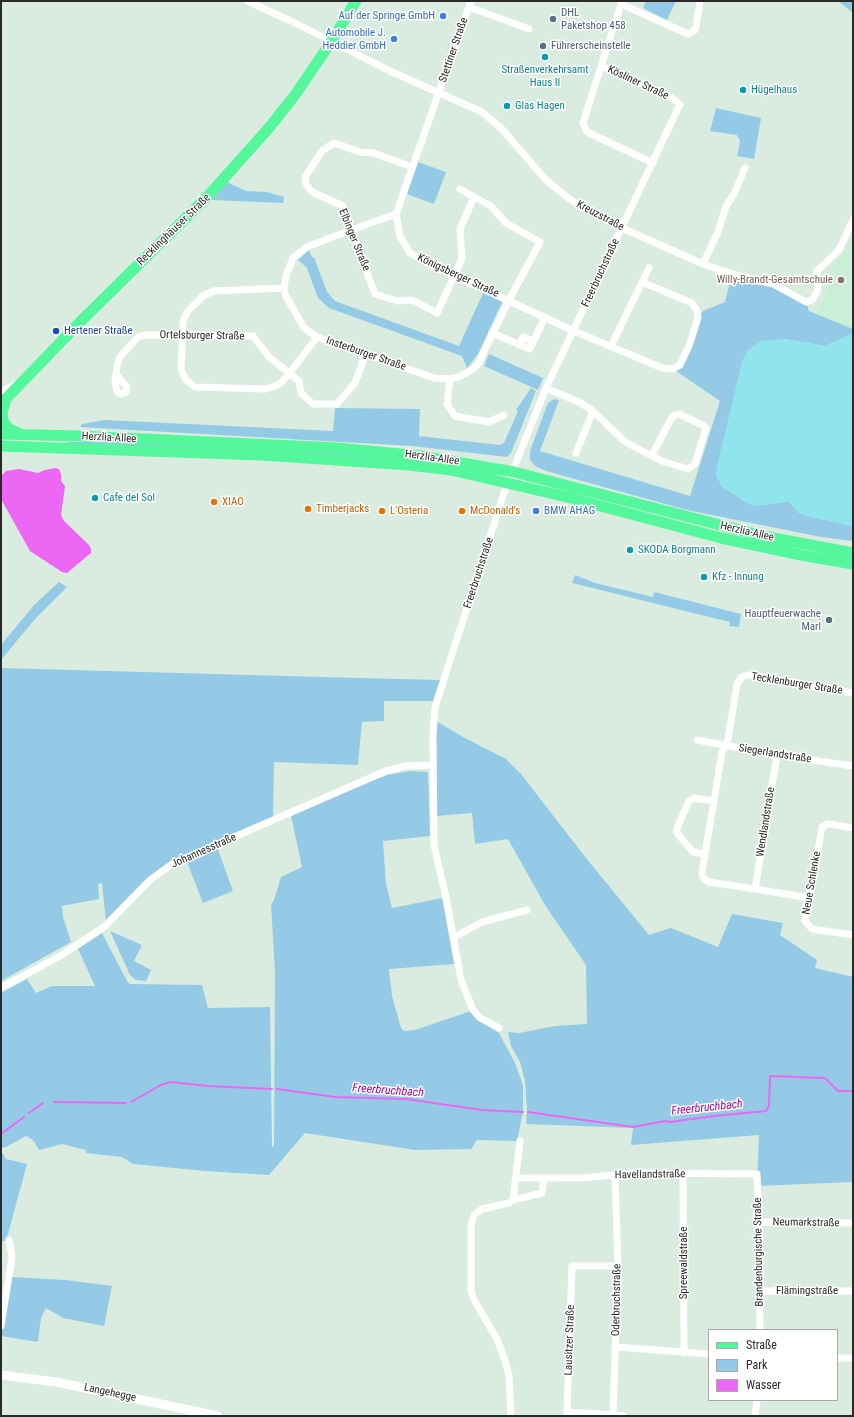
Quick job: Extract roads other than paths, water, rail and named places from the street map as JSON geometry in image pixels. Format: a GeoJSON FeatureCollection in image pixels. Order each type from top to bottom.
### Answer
{"type":"FeatureCollection","features":[{"type":"Feature","properties":{"kind":"main road","name":"Recklinghäuser Straße"},"geometry":{"type":"LineString","coordinates":[[3,399],[208,196],[287,107],[331,42],[356,1]]}},
{"type":"Feature","properties":{"kind":"main road"},"geometry":{"type":"LineString","coordinates":[[3,399],[3,421],[9,429],[26,435]]}},
{"type":"Feature","properties":{"kind":"main road","name":"Herzlia-Allee"},"geometry":{"type":"LineString","coordinates":[[1,434],[79,436],[337,448],[421,456],[514,472],[749,533],[853,553]]}},
{"type":"Feature","properties":{"kind":"main road","name":"Herzlia-Allee"},"geometry":{"type":"LineString","coordinates":[[1,446],[254,455],[409,465],[451,470],[567,497],[721,538],[800,555],[853,564]]}},
{"type":"Feature","properties":{"kind":"street","name":"Kreuzstraße"},"geometry":{"type":"LineString","coordinates":[[247,1],[390,71],[482,112],[501,128],[546,180],[569,199],[622,228],[703,264],[732,274],[774,284],[806,302],[812,300],[818,290],[816,272],[839,250],[853,220]]}},
{"type":"Feature","properties":{"kind":"street"},"geometry":{"type":"LineString","coordinates":[[653,163],[587,132],[583,123],[621,3],[688,34],[695,30],[700,1]]}},
{"type":"Feature","properties":{"kind":"street","name":"Stettiner Straße"},"geometry":{"type":"LineString","coordinates":[[440,92],[470,4],[530,29]]}},
{"type":"Feature","properties":{"kind":"street","name":"Kösliner Straße"},"geometry":{"type":"LineString","coordinates":[[601,66],[672,98],[680,104],[653,163]]}},
{"type":"Feature","properties":{"kind":"street","name":"Königsberger Straße"},"geometry":{"type":"LineString","coordinates":[[440,92],[396,214],[400,236],[410,253],[431,265],[456,275],[574,331],[662,368],[673,369],[680,364],[683,358],[698,318],[697,311],[692,303],[642,282]]}},
{"type":"Feature","properties":{"kind":"street","name":"Elbinger Straße"},"geometry":{"type":"LineString","coordinates":[[412,167],[374,153],[360,152],[334,143],[322,151],[305,177],[306,184],[312,192],[343,206],[375,294],[397,301],[412,300],[437,313],[456,275]]}},
{"type":"Feature","properties":{"kind":"street","name":"Freerbruchstraße"},"geometry":{"type":"LineString","coordinates":[[499,1028],[480,1018],[473,1010],[461,980],[434,845],[433,764],[435,707],[509,484],[546,388],[653,163]]}},
{"type":"Feature","properties":{"kind":"street"},"geometry":{"type":"LineString","coordinates":[[703,264],[718,232],[726,206],[734,194],[745,168]]}},
{"type":"Feature","properties":{"kind":"street"},"geometry":{"type":"LineString","coordinates":[[456,275],[462,259],[460,229],[474,197],[460,189]]}},
{"type":"Feature","properties":{"kind":"street","name":"Insterburger Straße"},"geometry":{"type":"LineString","coordinates":[[284,288],[285,294],[304,328],[317,337],[434,378],[450,379],[459,377],[473,369],[478,364],[508,300],[540,242],[506,223],[491,206],[474,197]]}},
{"type":"Feature","properties":{"kind":"street"},"geometry":{"type":"LineString","coordinates":[[317,337],[280,384],[265,389],[195,386],[186,380],[181,370],[183,322],[187,312],[203,296],[213,291],[284,288],[293,258],[299,252],[307,247],[396,214]]}},
{"type":"Feature","properties":{"kind":"street"},"geometry":{"type":"LineString","coordinates":[[611,346],[649,268]]}},
{"type":"Feature","properties":{"kind":"street"},"geometry":{"type":"LineString","coordinates":[[492,333],[530,349],[545,317]]}},
{"type":"Feature","properties":{"kind":"street","name":"Ortelsburger Straße"},"geometry":{"type":"LineString","coordinates":[[116,374],[120,357],[138,337],[145,335],[253,336],[269,358],[299,382],[301,393],[313,404],[338,404],[355,383],[366,353]]}},
{"type":"Feature","properties":{"kind":"street"},"geometry":{"type":"LineString","coordinates":[[450,379],[447,404],[455,416],[489,422],[504,415]]}},
{"type":"Feature","properties":{"kind":"street"},"geometry":{"type":"LineString","coordinates":[[546,388],[581,403],[593,411],[624,441],[662,461],[688,469],[695,464],[706,428],[679,414],[676,415],[672,417],[652,455]]}},
{"type":"Feature","properties":{"kind":"street"},"geometry":{"type":"LineString","coordinates":[[576,453],[593,411]]}},
{"type":"Feature","properties":{"kind":"street","name":"Tecklenburger Straße"},"geometry":{"type":"LineString","coordinates":[[725,746],[737,684],[742,677],[748,675],[853,692]]}},
{"type":"Feature","properties":{"kind":"street","name":"Siegerlandstraße"},"geometry":{"type":"LineString","coordinates":[[697,740],[778,755],[853,766]]}},
{"type":"Feature","properties":{"kind":"street"},"geometry":{"type":"LineString","coordinates":[[725,746],[722,752],[702,873],[703,878],[709,882],[810,898]]}},
{"type":"Feature","properties":{"kind":"street","name":"Wendlandstraße"},"geometry":{"type":"LineString","coordinates":[[755,889],[778,755]]}},
{"type":"Feature","properties":{"kind":"street","name":"Johannesstraße"},"geometry":{"type":"LineString","coordinates":[[1,988],[60,956],[104,927],[150,880],[172,864],[386,771],[405,766],[433,764]]}},
{"type":"Feature","properties":{"kind":"street"},"geometry":{"type":"LineString","coordinates":[[706,854],[693,852],[677,833],[677,828],[689,801],[694,798],[714,801]]}},
{"type":"Feature","properties":{"kind":"street","name":"Neue Schlenke"},"geometry":{"type":"LineString","coordinates":[[853,828],[828,824],[822,827],[805,921],[812,928],[853,935]]}},
{"type":"Feature","properties":{"kind":"street"},"geometry":{"type":"LineString","coordinates":[[453,938],[482,922],[527,910]]}},
{"type":"Feature","properties":{"kind":"street"},"geometry":{"type":"LineString","coordinates":[[512,1200],[520,1141]]}},
{"type":"Feature","properties":{"kind":"street","name":"Havellandstraße"},"geometry":{"type":"LineString","coordinates":[[516,1178],[615,1175],[633,1173],[756,1174]]}},
{"type":"Feature","properties":{"kind":"street","name":"Spreewaldstraße"},"geometry":{"type":"LineString","coordinates":[[684,1174],[684,1353]]}},
{"type":"Feature","properties":{"kind":"street","name":"Brandenburgische Straße"},"geometry":{"type":"LineString","coordinates":[[756,1174],[759,1222],[760,1329]]}},
{"type":"Feature","properties":{"kind":"street","name":"Oderbruchstraße"},"geometry":{"type":"LineString","coordinates":[[613,1415],[618,1266],[615,1175]]}},
{"type":"Feature","properties":{"kind":"street"},"geometry":{"type":"LineString","coordinates":[[511,1416],[509,1377],[505,1360],[497,1339],[474,1300],[471,1291],[471,1225],[474,1215],[482,1209],[542,1193],[544,1178]]}},
{"type":"Feature","properties":{"kind":"street","name":"Neumarkstraße"},"geometry":{"type":"LineString","coordinates":[[759,1222],[853,1223]]}},
{"type":"Feature","properties":{"kind":"street"},"geometry":{"type":"LineString","coordinates":[[1,1326],[12,1257],[9,1240]]}},
{"type":"Feature","properties":{"kind":"street","name":"Lausitzer Straße"},"geometry":{"type":"LineString","coordinates":[[613,1415],[567,1412],[572,1266],[618,1266]]}},
{"type":"Feature","properties":{"kind":"street","name":"Flämingstraße"},"geometry":{"type":"LineString","coordinates":[[760,1291],[853,1291]]}},
{"type":"Feature","properties":{"kind":"street"},"geometry":{"type":"LineString","coordinates":[[616,1347],[708,1354]]}},
{"type":"Feature","properties":{"kind":"street"},"geometry":{"type":"LineString","coordinates":[[838,1358],[853,1358]]}},
{"type":"Feature","properties":{"kind":"street","name":"Langehegge"},"geometry":{"type":"LineString","coordinates":[[1,1375],[56,1382],[218,1416]]}},
{"type":"Feature","properties":{"kind":"street"},"geometry":{"type":"LineString","coordinates":[[755,1416],[756,1401]]}},
{"type":"Feature","properties":{"kind":"street"},"geometry":{"type":"LineString","coordinates":[[613,1415],[624,1416]]}},
{"type":"Feature","properties":{"kind":"water"},"geometry":{"type":"Polygon","coordinates":[[[55,468],[59,469],[61,481],[65,486],[61,515],[64,521],[89,545],[91,549],[91,553],[67,573],[62,572],[30,551],[1,499],[1,476],[6,471],[19,469],[38,473],[55,468]]]}},
{"type":"Feature","properties":{"kind":"waterway","name":"Freerbruchbach"},"geometry":{"type":"LineString","coordinates":[[528,1112],[633,1127],[665,1121],[670,1122],[766,1111],[769,1106],[770,1076],[825,1078],[838,1091],[853,1091]]}},
{"type":"Feature","properties":{"kind":"waterway","name":"Freerbruchbach"},"geometry":{"type":"LineString","coordinates":[[131,1102],[161,1085],[171,1082],[208,1086],[272,1089]]}},
{"type":"Feature","properties":{"kind":"waterway","name":"Freerbruchbach"},"geometry":{"type":"LineString","coordinates":[[277,1089],[335,1097],[406,1099],[482,1110],[523,1112]]}},
{"type":"Feature","properties":{"kind":"waterway","name":"Freerbruchbach"},"geometry":{"type":"LineString","coordinates":[[54,1102],[126,1103]]}},
{"type":"Feature","properties":{"kind":"waterway","name":"Freerbruchbach"},"geometry":{"type":"LineString","coordinates":[[29,1113],[43,1103]]}},
{"type":"Feature","properties":{"kind":"waterway","name":"Freerbruchbach"},"geometry":{"type":"LineString","coordinates":[[1,1134],[24,1117]]}},
{"type":"Feature","properties":{"kind":"place","name":"Auf der Springe GmbH"},"geometry":{"type":"Point","coordinates":[443,16]}},
{"type":"Feature","properties":{"kind":"place","name":"DHL Paketshop 458"},"geometry":{"type":"Point","coordinates":[553,19]}},
{"type":"Feature","properties":{"kind":"place","name":"Automobile J. Heddier GmbH"},"geometry":{"type":"Point","coordinates":[394,39]}},
{"type":"Feature","properties":{"kind":"place","name":"Führerscheinstelle"},"geometry":{"type":"Point","coordinates":[543,46]}},
{"type":"Feature","properties":{"kind":"place","name":"Straßenverkehrsamt Haus II"},"geometry":{"type":"Point","coordinates":[545,57]}},
{"type":"Feature","properties":{"kind":"place","name":"Hügelhaus"},"geometry":{"type":"Point","coordinates":[743,90]}},
{"type":"Feature","properties":{"kind":"place","name":"Glas Hagen"},"geometry":{"type":"Point","coordinates":[507,106]}},
{"type":"Feature","properties":{"kind":"place","name":"Willy-Brandt-Gesamtschule"},"geometry":{"type":"Point","coordinates":[841,280]}},
{"type":"Feature","properties":{"kind":"place","name":"Hertener Straße"},"geometry":{"type":"Point","coordinates":[56,331]}},
{"type":"Feature","properties":{"kind":"place","name":"Cafe del Sol"},"geometry":{"type":"Point","coordinates":[95,498]}},
{"type":"Feature","properties":{"kind":"place","name":"XIAO"},"geometry":{"type":"Point","coordinates":[214,502]}},
{"type":"Feature","properties":{"kind":"place","name":"Timberjacks"},"geometry":{"type":"Point","coordinates":[308,509]}},
{"type":"Feature","properties":{"kind":"place","name":"L'Osteria"},"geometry":{"type":"Point","coordinates":[382,511]}},
{"type":"Feature","properties":{"kind":"place","name":"McDonald's"},"geometry":{"type":"Point","coordinates":[462,511]}},
{"type":"Feature","properties":{"kind":"place","name":"BMW AHAG"},"geometry":{"type":"Point","coordinates":[536,511]}},
{"type":"Feature","properties":{"kind":"place","name":"SKODA Borgmann"},"geometry":{"type":"Point","coordinates":[630,550]}},
{"type":"Feature","properties":{"kind":"place","name":"Kfz - Innung"},"geometry":{"type":"Point","coordinates":[704,577]}},
{"type":"Feature","properties":{"kind":"place","name":"Hauptfeuerwache Marl"},"geometry":{"type":"Point","coordinates":[829,620]}}]}
